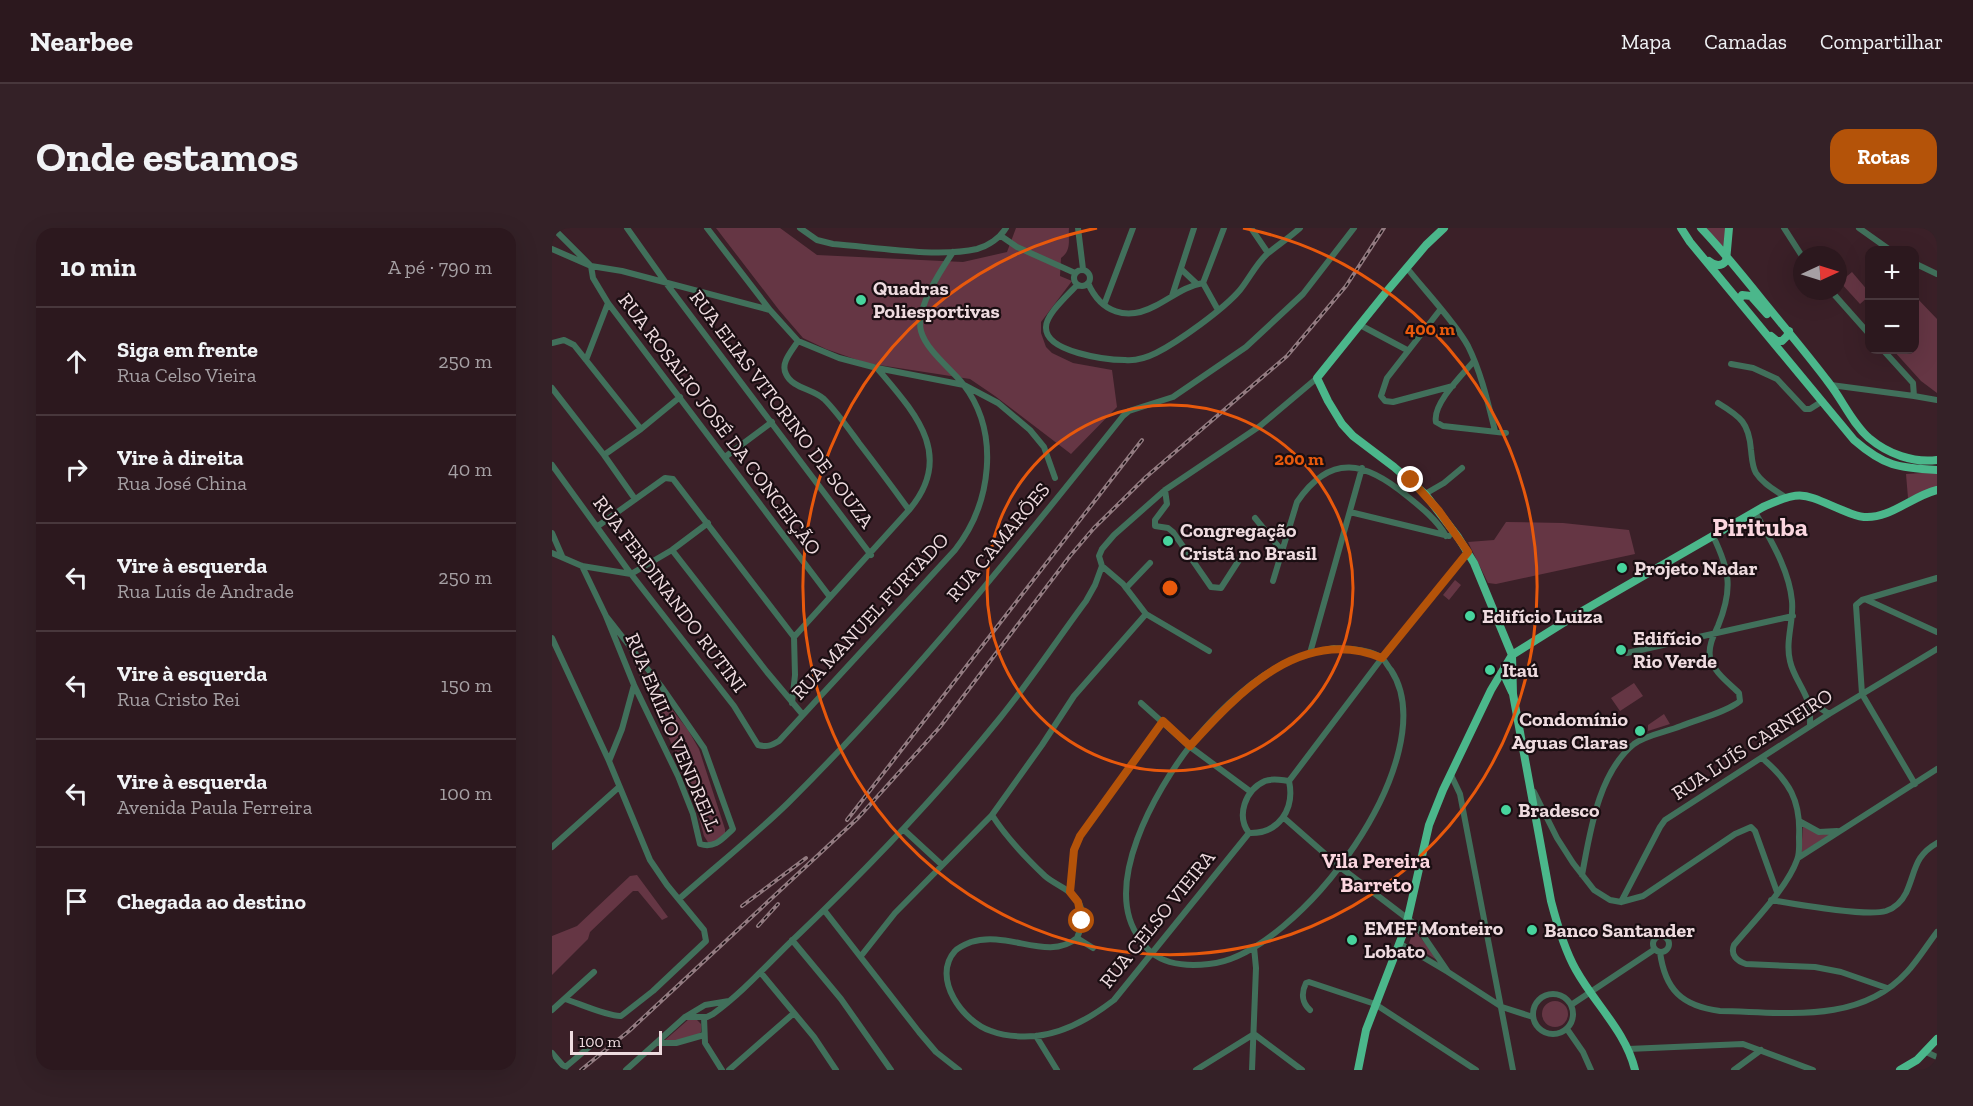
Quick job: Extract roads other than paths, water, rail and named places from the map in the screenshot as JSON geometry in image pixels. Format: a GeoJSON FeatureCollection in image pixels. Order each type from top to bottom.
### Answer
{"type":"FeatureCollection","features":[{"type":"Feature","properties":{"kind":"main road"},"geometry":{"type":"LineString","coordinates":[[1444,228],[1407,268],[1317,378],[1328,401],[1353,436],[1425,494],[1458,537],[1474,563],[1512,655],[1513,694],[1551,901],[1567,951],[1590,992],[1616,1028],[1628,1049],[1635,1070]]}},
{"type":"Feature","properties":{"kind":"main road"},"geometry":{"type":"LineString","coordinates":[[1676,228],[1690,242]]}},
{"type":"Feature","properties":{"kind":"main road"},"geometry":{"type":"LineString","coordinates":[[1681,228],[1698,252],[1854,440],[1877,458],[1896,466],[1937,470]]}},
{"type":"Feature","properties":{"kind":"main road"},"geometry":{"type":"LineString","coordinates":[[1701,228],[1727,255],[1789,331],[1831,386],[1861,431],[1871,440],[1900,456],[1913,460],[1937,460]]}},
{"type":"Feature","properties":{"kind":"main road"},"geometry":{"type":"LineString","coordinates":[[1698,252],[1717,266],[1723,265],[1727,255],[1729,228]]}},
{"type":"Feature","properties":{"kind":"main road"},"geometry":{"type":"LineString","coordinates":[[1739,300],[1743,295],[1751,297],[1770,317],[1779,320]]}},
{"type":"Feature","properties":{"kind":"main road"},"geometry":{"type":"LineString","coordinates":[[1760,326],[1779,342],[1786,339],[1789,331]]}},
{"type":"Feature","properties":{"kind":"main road"},"geometry":{"type":"LineString","coordinates":[[1358,1070],[1366,1030],[1407,918],[1429,825],[1491,690],[1512,655],[1579,613],[1785,496],[1802,495],[1864,517],[1884,513],[1914,498],[1937,490]]}},
{"type":"Feature","properties":{"kind":"main road"},"geometry":{"type":"LineString","coordinates":[[1504,667],[1506,679],[1513,694]]}},
{"type":"Feature","properties":{"kind":"main road"},"geometry":{"type":"LineString","coordinates":[[1491,690],[1503,689],[1513,694]]}},
{"type":"Feature","properties":{"kind":"main road"},"geometry":{"type":"LineString","coordinates":[[1900,1070],[1917,1060],[1933,1045]]}},
{"type":"Feature","properties":{"kind":"street","name":"RUA ROSALIO JOSÉ DA CONCEIÇÃO"},"geometry":{"type":"LineString","coordinates":[[555,228],[591,266],[593,278],[608,303],[830,597]]}},
{"type":"Feature","properties":{"kind":"street","name":"RUA ELIAS VITORINO DE SOUZA"},"geometry":{"type":"LineString","coordinates":[[627,228],[871,555]]}},
{"type":"Feature","properties":{"kind":"street"},"geometry":{"type":"LineString","coordinates":[[707,228],[770,310],[798,341],[840,358],[877,368],[964,385],[998,403],[1030,430],[1044,447],[1055,478]]}},
{"type":"Feature","properties":{"kind":"street"},"geometry":{"type":"LineString","coordinates":[[800,228],[817,240],[833,244],[953,252],[979,248],[1001,236],[1006,228]]}},
{"type":"Feature","properties":{"kind":"street"},"geometry":{"type":"LineString","coordinates":[[1078,228],[1083,269]]}},
{"type":"Feature","properties":{"kind":"street"},"geometry":{"type":"LineString","coordinates":[[1104,305],[1133,228]]}},
{"type":"Feature","properties":{"kind":"street"},"geometry":{"type":"LineString","coordinates":[[1172,296],[1194,228]]}},
{"type":"Feature","properties":{"kind":"street"},"geometry":{"type":"LineString","coordinates":[[1083,269],[1088,271],[1090,276],[1088,283],[1093,294],[1104,305],[1117,312],[1140,312],[1200,283],[1224,228]]}},
{"type":"Feature","properties":{"kind":"street"},"geometry":{"type":"LineString","coordinates":[[1251,228],[1268,253]]}},
{"type":"Feature","properties":{"kind":"street"},"geometry":{"type":"LineString","coordinates":[[1077,285],[1048,318],[1045,327],[1047,336],[1052,342],[1061,348],[1113,360],[1139,359],[1153,355],[1167,347],[1218,310],[1238,292],[1268,253],[1300,228]]}},
{"type":"Feature","properties":{"kind":"street","name":"RUA CAMARÕES"},"geometry":{"type":"LineString","coordinates":[[679,899],[786,804],[846,742],[1033,529],[1123,416],[1129,411],[1173,397],[1246,348],[1303,294],[1354,228]]}},
{"type":"Feature","properties":{"kind":"street"},"geometry":{"type":"LineString","coordinates":[[1784,228],[1796,246]]}},
{"type":"Feature","properties":{"kind":"street"},"geometry":{"type":"LineString","coordinates":[[1859,228],[1884,246]]}},
{"type":"Feature","properties":{"kind":"street"},"geometry":{"type":"LineString","coordinates":[[1001,236],[1017,247],[1075,273]]}},
{"type":"Feature","properties":{"kind":"street"},"geometry":{"type":"LineString","coordinates":[[552,249],[591,266],[622,271],[770,310]]}},
{"type":"Feature","properties":{"kind":"street"},"geometry":{"type":"LineString","coordinates":[[953,252],[930,287],[920,329],[926,341],[964,385]]}},
{"type":"Feature","properties":{"kind":"street"},"geometry":{"type":"LineString","coordinates":[[1919,265],[1937,274]]}},
{"type":"Feature","properties":{"kind":"street"},"geometry":{"type":"LineString","coordinates":[[1407,268],[1461,334],[1474,361],[1495,431]]}},
{"type":"Feature","properties":{"kind":"street"},"geometry":{"type":"LineString","coordinates":[[1075,273],[1083,269]]}},
{"type":"Feature","properties":{"kind":"street"},"geometry":{"type":"LineString","coordinates":[[1181,269],[1200,283],[1218,310]]}},
{"type":"Feature","properties":{"kind":"street"},"geometry":{"type":"LineString","coordinates":[[1075,273],[1074,280],[1077,285]]}},
{"type":"Feature","properties":{"kind":"street"},"geometry":{"type":"LineString","coordinates":[[1077,285],[1082,286],[1088,283]]}},
{"type":"Feature","properties":{"kind":"street"},"geometry":{"type":"LineString","coordinates":[[1839,300],[1865,330]]}},
{"type":"Feature","properties":{"kind":"street"},"geometry":{"type":"LineString","coordinates":[[586,360],[608,303]]}},
{"type":"Feature","properties":{"kind":"street"},"geometry":{"type":"LineString","coordinates":[[1440,310],[1387,378],[1381,392],[1383,400],[1393,402],[1453,386]]}},
{"type":"Feature","properties":{"kind":"street"},"geometry":{"type":"LineString","coordinates":[[1360,325],[1407,351]]}},
{"type":"Feature","properties":{"kind":"street"},"geometry":{"type":"LineString","coordinates":[[552,343],[559,340],[568,342],[586,360],[641,429]]}},
{"type":"Feature","properties":{"kind":"street"},"geometry":{"type":"LineString","coordinates":[[798,341],[785,362],[786,376],[791,382],[813,390],[824,399],[909,510]]}},
{"type":"Feature","properties":{"kind":"street"},"geometry":{"type":"LineString","coordinates":[[1887,354],[1913,383],[1914,396]]}},
{"type":"Feature","properties":{"kind":"street"},"geometry":{"type":"LineString","coordinates":[[1474,361],[1453,386],[1436,412],[1436,422],[1438,425],[1506,433]]}},
{"type":"Feature","properties":{"kind":"street"},"geometry":{"type":"LineString","coordinates":[[1731,364],[1753,368],[1777,380],[1805,409],[1810,409],[1821,402]]}},
{"type":"Feature","properties":{"kind":"street"},"geometry":{"type":"LineString","coordinates":[[794,638],[871,555],[921,496],[928,480],[929,446],[924,430],[914,413],[877,368]]}},
{"type":"Feature","properties":{"kind":"street"},"geometry":{"type":"LineString","coordinates":[[1209,651],[1146,614],[1126,588],[1102,566],[1099,556],[1114,535],[1165,490],[1260,426],[1317,378]]}},
{"type":"Feature","properties":{"kind":"street","name":"RUA MANUEL FURTADO"},"geometry":{"type":"LineString","coordinates":[[758,745],[767,747],[779,741],[955,550],[968,533],[982,501],[987,471],[986,443],[981,420],[976,405],[964,385]]}},
{"type":"Feature","properties":{"kind":"street"},"geometry":{"type":"LineString","coordinates":[[1831,386],[1937,400]]}},
{"type":"Feature","properties":{"kind":"street"},"geometry":{"type":"LineString","coordinates":[[552,388],[635,499]]}},
{"type":"Feature","properties":{"kind":"street"},"geometry":{"type":"LineString","coordinates":[[604,455],[680,397]]}},
{"type":"Feature","properties":{"kind":"street"},"geometry":{"type":"LineString","coordinates":[[1718,403],[1737,415],[1749,432],[1755,471],[1761,479],[1785,496]]}},
{"type":"Feature","properties":{"kind":"street"},"geometry":{"type":"LineString","coordinates":[[725,457],[772,422]]}},
{"type":"Feature","properties":{"kind":"street","name":"RUA FERDINANDO RUTINI"},"geometry":{"type":"LineString","coordinates":[[552,465],[632,574],[734,706],[758,745]]}},
{"type":"Feature","properties":{"kind":"street"},"geometry":{"type":"LineString","coordinates":[[1273,581],[1293,512],[1304,492],[1334,470],[1348,467],[1362,468],[1388,480],[1425,510],[1446,536]]}},
{"type":"Feature","properties":{"kind":"street"},"geometry":{"type":"LineString","coordinates":[[1310,653],[1362,468]]}},
{"type":"Feature","properties":{"kind":"street"},"geometry":{"type":"LineString","coordinates":[[1425,494],[1444,483],[1462,468]]}},
{"type":"Feature","properties":{"kind":"street"},"geometry":{"type":"LineString","coordinates":[[598,526],[665,478],[670,477],[676,481],[794,638],[795,675],[792,703]]}},
{"type":"Feature","properties":{"kind":"street"},"geometry":{"type":"LineString","coordinates":[[1165,490],[1167,504],[1155,520],[1155,526],[1168,528],[1173,532],[1211,587],[1221,588],[1243,554]]}},
{"type":"Feature","properties":{"kind":"street"},"geometry":{"type":"LineString","coordinates":[[1350,512],[1458,537]]}},
{"type":"Feature","properties":{"kind":"street"},"geometry":{"type":"LineString","coordinates":[[1755,512],[1775,549],[1787,578],[1793,616],[1789,658],[1808,699],[1810,726]]}},
{"type":"Feature","properties":{"kind":"street"},"geometry":{"type":"LineString","coordinates":[[1255,518],[1282,551]]}},
{"type":"Feature","properties":{"kind":"street"},"geometry":{"type":"LineString","coordinates":[[552,554],[562,556],[582,566],[632,574],[672,550],[708,523]]}},
{"type":"Feature","properties":{"kind":"street"},"geometry":{"type":"LineString","coordinates":[[552,533],[562,556]]}},
{"type":"Feature","properties":{"kind":"street"},"geometry":{"type":"LineString","coordinates":[[1582,875],[1602,790],[1626,752],[1642,739],[1740,701],[1739,693],[1713,665],[1710,656],[1710,647],[1726,605],[1729,587],[1724,559],[1713,536]]}},
{"type":"Feature","properties":{"kind":"street"},"geometry":{"type":"LineString","coordinates":[[672,550],[802,715]]}},
{"type":"Feature","properties":{"kind":"street"},"geometry":{"type":"LineString","coordinates":[[1289,781],[1382,658],[1468,552]]}},
{"type":"Feature","properties":{"kind":"street"},"geometry":{"type":"LineString","coordinates":[[1126,588],[1150,563]]}},
{"type":"Feature","properties":{"kind":"street"},"geometry":{"type":"LineString","coordinates":[[582,566],[606,616]]}},
{"type":"Feature","properties":{"kind":"street"},"geometry":{"type":"LineString","coordinates":[[685,1017],[703,1017],[715,1013],[761,973],[903,830],[1001,717],[1086,601],[1102,566]]}},
{"type":"Feature","properties":{"kind":"street"},"geometry":{"type":"LineString","coordinates":[[1915,784],[1862,694],[1855,611],[1858,602],[1937,578]]}},
{"type":"Feature","properties":{"kind":"street"},"geometry":{"type":"LineString","coordinates":[[1867,600],[1937,632]]}},
{"type":"Feature","properties":{"kind":"street"},"geometry":{"type":"LineString","coordinates":[[861,956],[895,914],[992,815],[1074,696],[1146,614]]}},
{"type":"Feature","properties":{"kind":"street","name":"RUA EMILIO VENDRELL"},"geometry":{"type":"LineString","coordinates":[[606,616],[661,686],[704,748],[733,829],[718,843],[708,846],[700,844],[693,814],[678,776],[634,685],[606,616]]}},
{"type":"Feature","properties":{"kind":"street"},"geometry":{"type":"LineString","coordinates":[[1627,653],[1793,616]]}},
{"type":"Feature","properties":{"kind":"street"},"geometry":{"type":"LineString","coordinates":[[552,638],[609,761],[650,860],[704,930],[706,941],[653,991],[621,1016],[608,1014],[565,999]]}},
{"type":"Feature","properties":{"kind":"street"},"geometry":{"type":"LineString","coordinates":[[1334,648],[1353,649],[1382,658],[1397,680],[1403,700],[1404,726],[1399,752],[1374,813],[1340,867],[1309,902],[1269,937],[1234,957],[1212,964],[1191,965],[1174,963],[1151,953],[1136,933],[1126,900],[1132,853],[1156,799],[1190,746],[1221,711],[1274,669],[1310,653],[1334,648]]}},
{"type":"Feature","properties":{"kind":"street","name":"RUA LUÍS CARNEIRO"},"geometry":{"type":"LineString","coordinates":[[1621,902],[1665,820],[1829,714],[1937,649]]}},
{"type":"Feature","properties":{"kind":"street"},"geometry":{"type":"LineString","coordinates":[[609,761],[618,742],[634,685]]}},
{"type":"Feature","properties":{"kind":"street"},"geometry":{"type":"LineString","coordinates":[[1808,699],[1829,714]]}},
{"type":"Feature","properties":{"kind":"street"},"geometry":{"type":"LineString","coordinates":[[1141,703],[1190,746],[1251,792]]}},
{"type":"Feature","properties":{"kind":"street"},"geometry":{"type":"LineString","coordinates":[[1070,892],[1074,850],[1080,836],[1163,721]]}},
{"type":"Feature","properties":{"kind":"street"},"geometry":{"type":"LineString","coordinates":[[1762,758],[1784,779],[1792,791],[1799,821],[1798,858]]}},
{"type":"Feature","properties":{"kind":"street"},"geometry":{"type":"LineString","coordinates":[[1887,988],[1841,972],[1815,967],[1746,964],[1737,960],[1732,952],[1734,945],[1777,892],[1798,858],[1937,769]]}},
{"type":"Feature","properties":{"kind":"street"},"geometry":{"type":"LineString","coordinates":[[1451,775],[1460,794],[1513,1070]]}},
{"type":"Feature","properties":{"kind":"street"},"geometry":{"type":"LineString","coordinates":[[1528,778],[1557,838],[1582,875],[1602,897],[1621,902],[1635,900],[1655,890],[1751,826],[1755,831],[1777,892]]}},
{"type":"Feature","properties":{"kind":"street"},"geometry":{"type":"LineString","coordinates":[[1275,779],[1289,781],[1292,793],[1290,804],[1283,818],[1260,833],[1249,833],[1242,817],[1244,806],[1251,792],[1265,782],[1275,779]]}},
{"type":"Feature","properties":{"kind":"street"},"geometry":{"type":"LineString","coordinates":[[552,847],[620,787]]}},
{"type":"Feature","properties":{"kind":"street"},"geometry":{"type":"LineString","coordinates":[[992,815],[1009,838],[1046,877],[1070,892],[1078,902],[1082,921],[1077,938],[1093,948]]}},
{"type":"Feature","properties":{"kind":"street"},"geometry":{"type":"LineString","coordinates":[[1283,818],[1340,867],[1416,925],[1448,972]]}},
{"type":"Feature","properties":{"kind":"street"},"geometry":{"type":"LineString","coordinates":[[1799,821],[1819,832],[1842,831]]}},
{"type":"Feature","properties":{"kind":"street"},"geometry":{"type":"LineString","coordinates":[[903,830],[942,865]]}},
{"type":"Feature","properties":{"kind":"street","name":"RUA CELSO VIEIRA"},"geometry":{"type":"LineString","coordinates":[[1077,938],[1065,946],[1054,948],[1009,940],[976,941],[956,950],[950,960],[947,976],[948,987],[957,1004],[971,1020],[989,1031],[1008,1035],[1036,1036],[1079,1022],[1114,1000],[1249,833]]}},
{"type":"Feature","properties":{"kind":"street"},"geometry":{"type":"LineString","coordinates":[[1771,900],[1868,913],[1886,911],[1900,902],[1906,894],[1922,854],[1937,843]]}},
{"type":"Feature","properties":{"kind":"street"},"geometry":{"type":"LineString","coordinates":[[824,910],[931,1045],[959,1070]]}},
{"type":"Feature","properties":{"kind":"street"},"geometry":{"type":"LineString","coordinates":[[1571,1005],[1657,950],[1672,988],[1690,1004],[1704,1009],[1822,1012],[1838,1010],[1861,1004],[1887,988],[1906,973],[1937,932]]}},
{"type":"Feature","properties":{"kind":"street"},"geometry":{"type":"LineString","coordinates":[[792,940],[841,999],[891,1070]]}},
{"type":"Feature","properties":{"kind":"street"},"geometry":{"type":"LineString","coordinates":[[1399,943],[1502,1007],[1533,1017]]}},
{"type":"Feature","properties":{"kind":"street"},"geometry":{"type":"LineString","coordinates":[[1252,1070],[1256,968],[1254,947]]}},
{"type":"Feature","properties":{"kind":"street"},"geometry":{"type":"LineString","coordinates":[[552,1010],[594,972]]}},
{"type":"Feature","properties":{"kind":"street"},"geometry":{"type":"LineString","coordinates":[[761,973],[814,1036],[836,1070]]}},
{"type":"Feature","properties":{"kind":"street"},"geometry":{"type":"LineString","coordinates":[[1310,1010],[1305,1004],[1303,993],[1306,983],[1309,982],[1375,1004],[1476,1070]]}},
{"type":"Feature","properties":{"kind":"street"},"geometry":{"type":"LineString","coordinates":[[1547,995],[1561,996],[1571,1005],[1573,1018],[1567,1029],[1557,1035],[1546,1034],[1537,1027],[1533,1017],[1536,1004],[1547,995]]}},
{"type":"Feature","properties":{"kind":"street"},"geometry":{"type":"LineString","coordinates":[[626,1070],[685,1017],[705,1005],[730,1000]]}},
{"type":"Feature","properties":{"kind":"street"},"geometry":{"type":"LineString","coordinates":[[714,1004],[715,1013]]}},
{"type":"Feature","properties":{"kind":"street"},"geometry":{"type":"LineString","coordinates":[[701,1008],[704,1035],[711,1054],[722,1070]]}},
{"type":"Feature","properties":{"kind":"street"},"geometry":{"type":"LineString","coordinates":[[729,1070],[794,1013]]}},
{"type":"Feature","properties":{"kind":"street"},"geometry":{"type":"LineString","coordinates":[[1567,1029],[1583,1052],[1591,1070]]}},
{"type":"Feature","properties":{"kind":"street"},"geometry":{"type":"LineString","coordinates":[[1196,1070],[1254,1034]]}},
{"type":"Feature","properties":{"kind":"street"},"geometry":{"type":"LineString","coordinates":[[1254,1034],[1302,1070]]}},
{"type":"Feature","properties":{"kind":"street"},"geometry":{"type":"LineString","coordinates":[[657,1043],[676,1043],[704,1035]]}},
{"type":"Feature","properties":{"kind":"street"},"geometry":{"type":"LineString","coordinates":[[1036,1036],[1057,1070]]}},
{"type":"Feature","properties":{"kind":"street"},"geometry":{"type":"LineString","coordinates":[[552,1053],[564,1069],[595,1042]]}},
{"type":"Feature","properties":{"kind":"street"},"geometry":{"type":"LineString","coordinates":[[1628,1049],[1743,1044],[1811,1070]]}},
{"type":"Feature","properties":{"kind":"street"},"geometry":{"type":"LineString","coordinates":[[1933,1045],[1937,1057]]}},
{"type":"Feature","properties":{"kind":"street"},"geometry":{"type":"LineString","coordinates":[[1734,1070],[1761,1050]]}},
{"type":"Feature","properties":{"kind":"railway"},"geometry":{"type":"LineString","coordinates":[[581,1070],[629,1031],[858,818],[940,727],[1070,556],[1094,528],[1146,477],[1287,356],[1346,286],[1384,228]]}},
{"type":"Feature","properties":{"kind":"railway"},"geometry":{"type":"LineString","coordinates":[[847,820],[1142,440]]}},
{"type":"Feature","properties":{"kind":"railway"},"geometry":{"type":"LineString","coordinates":[[742,906],[806,858]]}},
{"type":"Feature","properties":{"kind":"railway"},"geometry":{"type":"LineString","coordinates":[[758,926],[778,904]]}},
{"type":"Feature","properties":{"kind":"place","name":"Quadras Poliesportivas"},"geometry":{"type":"Point","coordinates":[861,300]}},
{"type":"Feature","properties":{"kind":"place","name":"Congregação Cristã no Brasil"},"geometry":{"type":"Point","coordinates":[1168,541]}},
{"type":"Feature","properties":{"kind":"place","name":"Projeto Nadar"},"geometry":{"type":"Point","coordinates":[1622,568]}},
{"type":"Feature","properties":{"kind":"place","name":"Edifício Luiza"},"geometry":{"type":"Point","coordinates":[1470,616]}},
{"type":"Feature","properties":{"kind":"place","name":"Edifício Rio Verde"},"geometry":{"type":"Point","coordinates":[1621,650]}},
{"type":"Feature","properties":{"kind":"place","name":"Itaú"},"geometry":{"type":"Point","coordinates":[1490,670]}},
{"type":"Feature","properties":{"kind":"place","name":"Condomínio Aguas Claras"},"geometry":{"type":"Point","coordinates":[1640,731]}},
{"type":"Feature","properties":{"kind":"place","name":"Bradesco"},"geometry":{"type":"Point","coordinates":[1506,810]}},
{"type":"Feature","properties":{"kind":"place","name":"Banco Santander"},"geometry":{"type":"Point","coordinates":[1532,930]}},
{"type":"Feature","properties":{"kind":"place","name":"EMEF Monteiro Lobato"},"geometry":{"type":"Point","coordinates":[1352,940]}},
{"type":"Feature","properties":{"kind":"district","name":"Pirituba"},"geometry":{"type":"Point","coordinates":[1760,527]}},
{"type":"Feature","properties":{"kind":"district","name":"Vila Pereira Barreto"},"geometry":{"type":"Point","coordinates":[1376,872]}}]}
